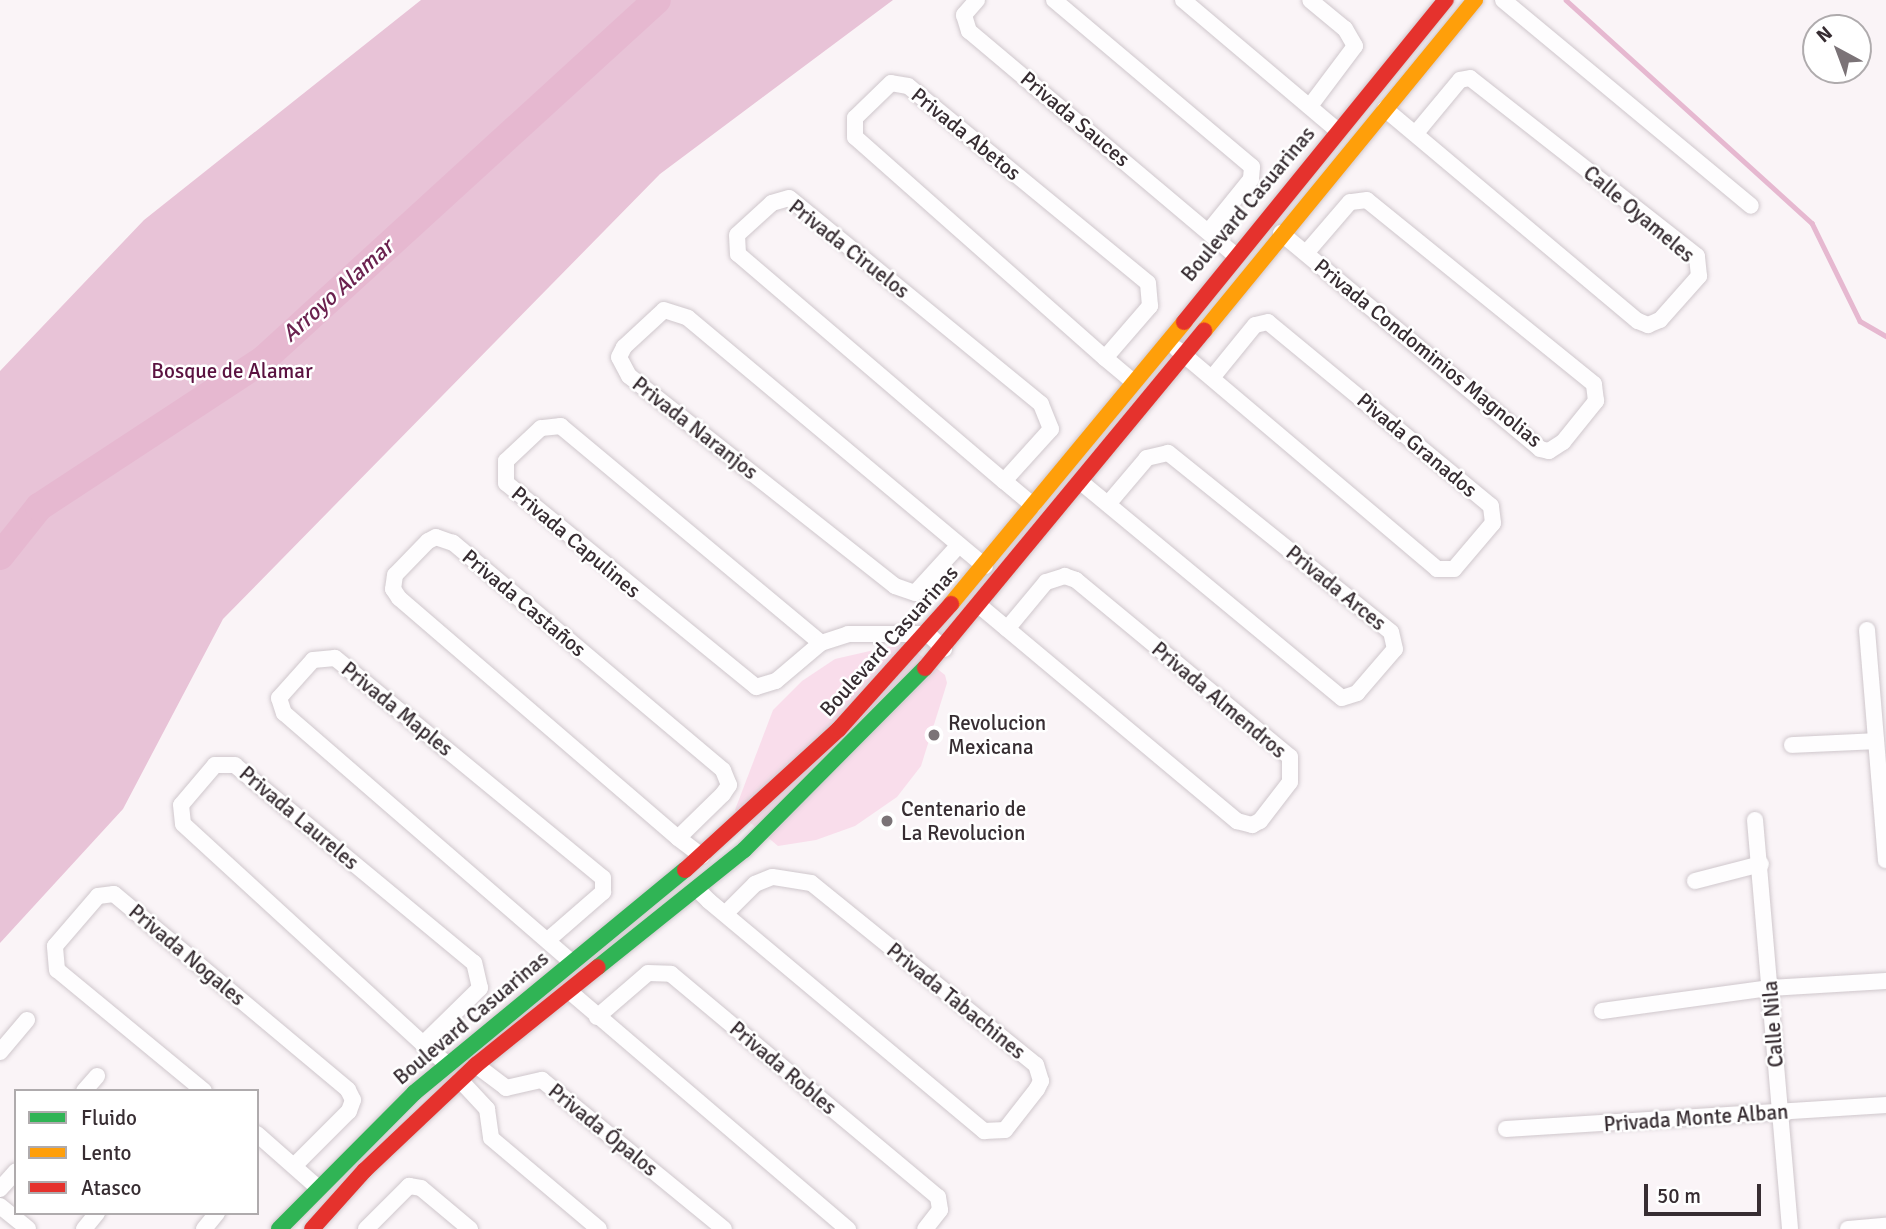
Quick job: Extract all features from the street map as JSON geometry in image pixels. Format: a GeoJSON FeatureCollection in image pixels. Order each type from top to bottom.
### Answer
{"type":"FeatureCollection","features":[{"type":"Feature","properties":{"kind":"street","name":"Privada Sauces"},"geometry":{"type":"LineString","coordinates":[[976,0],[964,16],[969,31],[1234,254]]}},
{"type":"Feature","properties":{"kind":"street"},"geometry":{"type":"LineString","coordinates":[[1054,0],[1252,167],[1251,179],[1209,231]]}},
{"type":"Feature","properties":{"kind":"street"},"geometry":{"type":"LineString","coordinates":[[1183,0],[1338,130]]}},
{"type":"Feature","properties":{"kind":"street"},"geometry":{"type":"LineString","coordinates":[[1310,0],[1345,29],[1355,46],[1310,106]]}},
{"type":"Feature","properties":{"kind":"street","name":"Boulevard Casuarinas"},"geometry":{"type":"LineString","coordinates":[[321,1226],[476,1065],[697,889],[833,764],[944,649],[1082,483],[1281,233],[1475,0]]}},
{"type":"Feature","properties":{"kind":"street"},"geometry":{"type":"LineString","coordinates":[[1503,0],[1751,206]]}},
{"type":"Feature","properties":{"kind":"street","name":"Boulevard Casuarinas"},"geometry":{"type":"LineString","coordinates":[[279,1229],[316,1186],[447,1064],[702,856],[839,729],[928,634],[985,566],[1131,380],[1443,1]]}},
{"type":"Feature","properties":{"kind":"street","name":"Calle Oyameles"},"geometry":{"type":"LineString","coordinates":[[1385,109],[1638,321],[1648,325],[1660,320],[1699,276],[1697,256],[1470,78],[1460,80],[1416,133]]}},
{"type":"Feature","properties":{"kind":"street","name":"Privada Abetos"},"geometry":{"type":"LineString","coordinates":[[1105,358],[1150,306],[1148,282],[908,86],[891,83],[855,118],[855,137],[1105,358],[1131,380]]}},
{"type":"Feature","properties":{"kind":"street","name":"Privada Ciruelos"},"geometry":{"type":"LineString","coordinates":[[1004,481],[1051,429],[1041,404],[789,198],[772,203],[737,235],[738,254],[1004,481],[1033,505]]}},
{"type":"Feature","properties":{"kind":"street","name":"Privada Condominios Magnolias"},"geometry":{"type":"LineString","coordinates":[[1281,233],[1540,449],[1549,451],[1563,442],[1596,401],[1594,384],[1367,201],[1350,202],[1307,253]]}},
{"type":"Feature","properties":{"kind":"street","name":"Privada Naranjos"},"geometry":{"type":"LineString","coordinates":[[959,545],[915,593],[895,586],[629,376],[619,356],[624,347],[664,310],[688,318],[985,566]]}},
{"type":"Feature","properties":{"kind":"street","name":"Pivada Granados"},"geometry":{"type":"LineString","coordinates":[[1165,339],[1437,569],[1454,569],[1493,523],[1491,506],[1268,322],[1255,325],[1212,378]]}},
{"type":"Feature","properties":{"kind":"street","name":"Privada Capulines"},"geometry":{"type":"LineString","coordinates":[[821,643],[561,426],[541,428],[506,460],[506,483],[745,682],[767,687],[821,643],[885,630],[928,634]]}},
{"type":"Feature","properties":{"kind":"street","name":"Privada Arces"},"geometry":{"type":"LineString","coordinates":[[1082,483],[1342,698],[1357,693],[1395,649],[1391,632],[1168,453],[1147,458],[1108,504]]}},
{"type":"Feature","properties":{"kind":"street","name":"Privada Castaños"},"geometry":{"type":"LineString","coordinates":[[678,838],[729,786],[723,770],[453,543],[436,537],[428,541],[396,575],[393,589],[399,598],[678,838],[702,856]]}},
{"type":"Feature","properties":{"kind":"street","name":"Privada Almendros"},"geometry":{"type":"LineString","coordinates":[[981,607],[1007,629],[1237,821],[1252,825],[1260,821],[1290,782],[1290,757],[1076,580],[1065,576],[1046,582],[1007,629]]}},
{"type":"Feature","properties":{"kind":"street"},"geometry":{"type":"LineString","coordinates":[[1867,629],[1886,860]]}},
{"type":"Feature","properties":{"kind":"street"},"geometry":{"type":"LineString","coordinates":[[928,634],[944,649]]}},
{"type":"Feature","properties":{"kind":"street","name":"Privada Maples"},"geometry":{"type":"LineString","coordinates":[[549,939],[603,892],[604,878],[335,658],[321,655],[313,660],[279,698],[284,713],[549,939],[571,962]]}},
{"type":"Feature","properties":{"kind":"street"},"geometry":{"type":"LineString","coordinates":[[1792,745],[1876,741]]}},
{"type":"Feature","properties":{"kind":"street","name":"Privada Laureles"},"geometry":{"type":"LineString","coordinates":[[423,1044],[480,988],[482,976],[474,963],[236,765],[215,765],[181,805],[183,824],[423,1044],[447,1064]]}},
{"type":"Feature","properties":{"kind":"street","name":"Calle Nila"},"geometry":{"type":"LineString","coordinates":[[1755,820],[1761,864],[1790,1229]]}},
{"type":"Feature","properties":{"kind":"street"},"geometry":{"type":"LineString","coordinates":[[1695,881],[1761,864]]}},
{"type":"Feature","properties":{"kind":"street","name":"Privada Tabachines"},"geometry":{"type":"LineString","coordinates":[[697,889],[726,914],[984,1131],[1005,1130],[1037,1089],[1041,1081],[1036,1066],[811,883],[772,877],[755,884],[726,914]]}},
{"type":"Feature","properties":{"kind":"street","name":"Privada Nogales"},"geometry":{"type":"LineString","coordinates":[[203,1089],[57,970],[55,946],[98,896],[114,894],[348,1090],[353,1100],[349,1111],[295,1165]]}},
{"type":"Feature","properties":{"kind":"street","name":"Privada Robles"},"geometry":{"type":"LineString","coordinates":[[597,1017],[648,973],[671,974],[938,1197],[940,1210],[925,1229]]}},
{"type":"Feature","properties":{"kind":"street"},"geometry":{"type":"LineString","coordinates":[[1602,1011],[1770,988],[1886,981]]}},
{"type":"Feature","properties":{"kind":"street"},"geometry":{"type":"LineString","coordinates":[[569,991],[848,1229]]}},
{"type":"Feature","properties":{"kind":"street"},"geometry":{"type":"LineString","coordinates":[[0,1052],[27,1020]]}},
{"type":"Feature","properties":{"kind":"street","name":"Privada Ópalos"},"geometry":{"type":"LineString","coordinates":[[476,1065],[506,1088],[542,1080],[724,1229]]}},
{"type":"Feature","properties":{"kind":"street"},"geometry":{"type":"LineString","coordinates":[[86,1089],[97,1076]]}},
{"type":"Feature","properties":{"kind":"street"},"geometry":{"type":"LineString","coordinates":[[460,1080],[487,1110],[491,1138],[599,1229]]}},
{"type":"Feature","properties":{"kind":"street","name":"Privada Monte Alban"},"geometry":{"type":"LineString","coordinates":[[1506,1129],[1886,1105]]}},
{"type":"Feature","properties":{"kind":"street"},"geometry":{"type":"LineString","coordinates":[[259,1136],[316,1186]]}},
{"type":"Feature","properties":{"kind":"street"},"geometry":{"type":"LineString","coordinates":[[0,1189],[14,1173]]}},
{"type":"Feature","properties":{"kind":"street"},"geometry":{"type":"LineString","coordinates":[[366,1229],[409,1186],[421,1188],[470,1229]]}},
{"type":"Feature","properties":{"kind":"street"},"geometry":{"type":"LineString","coordinates":[[0,1206],[27,1229]]}},
{"type":"Feature","properties":{"kind":"street"},"geometry":{"type":"LineString","coordinates":[[84,1229],[95,1215]]}},
{"type":"Feature","properties":{"kind":"street"},"geometry":{"type":"LineString","coordinates":[[204,1229],[215,1215]]}},
{"type":"Feature","properties":{"kind":"street"},"geometry":{"type":"LineString","coordinates":[[1848,1229],[1886,1226]]}},
{"type":"Feature","properties":{"kind":"shaded area"},"geometry":{"type":"Polygon","coordinates":[[[905,643],[945,675],[947,683],[921,766],[897,797],[855,826],[816,840],[778,846],[735,810],[773,710],[802,681],[835,659],[905,643]]]}},
{"type":"Feature","properties":{"kind":"green space","name":"Bosque de Alamar"},"geometry":{"type":"Polygon","coordinates":[[[421,0],[893,0],[660,174],[223,619],[123,809],[0,943],[0,371],[144,220],[421,0]]]}},
{"type":"Feature","properties":{"kind":"waterway","name":"Arroyo Alamar"},"geometry":{"type":"LineString","coordinates":[[0,556],[39,507],[264,359],[657,0]]}},
{"type":"Feature","properties":{"kind":"waterway"},"geometry":{"type":"LineString","coordinates":[[1566,0],[1812,223],[1860,321],[1886,336]]}},
{"type":"Feature","properties":{"kind":"traffic: fast"},"geometry":{"type":"LineString","coordinates":[[598,967],[744,850],[925,668]]}},
{"type":"Feature","properties":{"kind":"traffic: fast"},"geometry":{"type":"LineString","coordinates":[[279,1229],[414,1093],[685,870]]}},
{"type":"Feature","properties":{"kind":"traffic: slow"},"geometry":{"type":"LineString","coordinates":[[1204,331],[1475,0]]}},
{"type":"Feature","properties":{"kind":"traffic: slow"},"geometry":{"type":"LineString","coordinates":[[951,604],[1184,322]]}},
{"type":"Feature","properties":{"kind":"traffic: jam"},"geometry":{"type":"LineString","coordinates":[[1184,322],[1446,0]]}},
{"type":"Feature","properties":{"kind":"traffic: jam"},"geometry":{"type":"LineString","coordinates":[[925,668],[1204,331]]}},
{"type":"Feature","properties":{"kind":"traffic: jam"},"geometry":{"type":"LineString","coordinates":[[685,870],[839,729],[951,604]]}},
{"type":"Feature","properties":{"kind":"traffic: jam"},"geometry":{"type":"LineString","coordinates":[[312,1229],[365,1170],[476,1065],[598,967]]}},
{"type":"Feature","properties":{"kind":"place","name":"Revolucion Mexicana"},"geometry":{"type":"Point","coordinates":[934,735]}},
{"type":"Feature","properties":{"kind":"place","name":"Centenario de La Revolucion"},"geometry":{"type":"Point","coordinates":[887,821]}}]}
